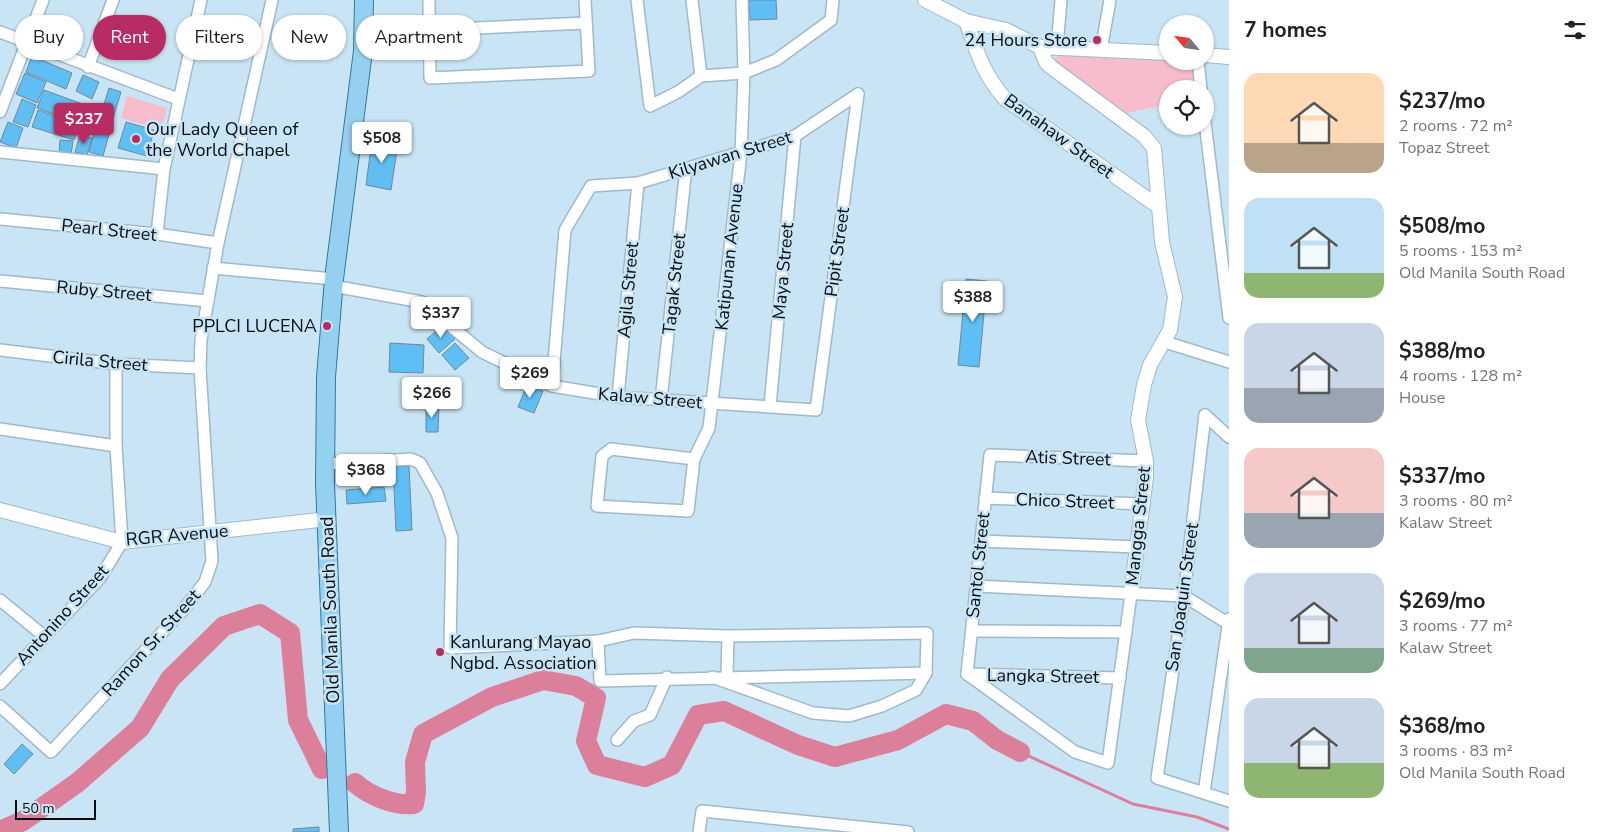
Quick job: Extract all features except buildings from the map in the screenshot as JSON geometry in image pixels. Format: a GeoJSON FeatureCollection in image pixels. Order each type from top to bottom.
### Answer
{"type":"FeatureCollection","features":[{"type":"Feature","properties":{"kind":"main road","name":"Old Manila South Road"},"geometry":{"type":"LineString","coordinates":[[339,832],[326,464],[326,377],[333,283],[364,51],[364,0]]}},
{"type":"Feature","properties":{"kind":"street"},"geometry":{"type":"LineString","coordinates":[[37,15],[43,0]]}},
{"type":"Feature","properties":{"kind":"street"},"geometry":{"type":"LineString","coordinates":[[88,67],[113,0]]}},
{"type":"Feature","properties":{"kind":"street"},"geometry":{"type":"LineString","coordinates":[[156,234],[164,169],[201,0]]}},
{"type":"Feature","properties":{"kind":"street","name":"Ramon Sr. Street"},"geometry":{"type":"LineString","coordinates":[[0,706],[51,752],[183,610],[205,582],[212,561],[200,368],[201,340],[218,243],[272,0]]}},
{"type":"Feature","properties":{"kind":"street"},"geometry":{"type":"LineString","coordinates":[[429,0],[430,15]]}},
{"type":"Feature","properties":{"kind":"street"},"geometry":{"type":"LineString","coordinates":[[430,60],[430,78],[589,71],[585,0]]}},
{"type":"Feature","properties":{"kind":"street"},"geometry":{"type":"LineString","coordinates":[[637,0],[650,106],[678,92],[701,76],[744,73],[776,60],[831,20],[834,0]]}},
{"type":"Feature","properties":{"kind":"street"},"geometry":{"type":"LineString","coordinates":[[692,0],[701,76]]}},
{"type":"Feature","properties":{"kind":"street","name":"Katipunan Avenue"},"geometry":{"type":"LineString","coordinates":[[694,459],[611,449],[602,456],[597,506],[688,510],[694,459],[709,428],[741,153],[744,73],[742,0]]}},
{"type":"Feature","properties":{"kind":"street"},"geometry":{"type":"LineString","coordinates":[[925,0],[966,21],[1006,30],[1040,47],[1159,53]]}},
{"type":"Feature","properties":{"kind":"street"},"geometry":{"type":"LineString","coordinates":[[1057,47],[1060,0]]}},
{"type":"Feature","properties":{"kind":"street"},"geometry":{"type":"LineString","coordinates":[[1101,50],[1110,0]]}},
{"type":"Feature","properties":{"kind":"street","name":"Banahaw Street"},"geometry":{"type":"LineString","coordinates":[[966,21],[982,68],[990,83],[1005,99],[1159,207]]}},
{"type":"Feature","properties":{"kind":"street"},"geometry":{"type":"LineString","coordinates":[[480,28],[586,23]]}},
{"type":"Feature","properties":{"kind":"street"},"geometry":{"type":"LineString","coordinates":[[0,32],[15,38]]}},
{"type":"Feature","properties":{"kind":"street","name":"Mangga Street"},"geometry":{"type":"LineString","coordinates":[[967,674],[1075,752],[1108,763],[1144,504],[1146,462],[1138,420],[1144,385],[1150,366],[1166,342],[1174,314],[1175,297],[1162,242],[1152,144],[1051,67],[1046,62],[1040,47]]}},
{"type":"Feature","properties":{"kind":"street"},"geometry":{"type":"LineString","coordinates":[[1214,56],[1229,57]]}},
{"type":"Feature","properties":{"kind":"street"},"geometry":{"type":"LineString","coordinates":[[0,112],[20,60]]}},
{"type":"Feature","properties":{"kind":"street"},"geometry":{"type":"LineString","coordinates":[[70,60],[178,99]]}},
{"type":"Feature","properties":{"kind":"street","name":"Kilyawan Street"},"geometry":{"type":"LineString","coordinates":[[552,386],[565,230],[591,186],[638,183],[795,136],[858,94]]}},
{"type":"Feature","properties":{"kind":"street","name":"Pipit Street"},"geometry":{"type":"LineString","coordinates":[[816,410],[858,94]]}},
{"type":"Feature","properties":{"kind":"street"},"geometry":{"type":"LineString","coordinates":[[1207,135],[1229,318]]}},
{"type":"Feature","properties":{"kind":"street","name":"Maya Street"},"geometry":{"type":"LineString","coordinates":[[770,406],[795,136]]}},
{"type":"Feature","properties":{"kind":"street"},"geometry":{"type":"LineString","coordinates":[[0,152],[164,169]]}},
{"type":"Feature","properties":{"kind":"street","name":"Tagak Street"},"geometry":{"type":"LineString","coordinates":[[662,400],[686,168]]}},
{"type":"Feature","properties":{"kind":"street","name":"Agila Street"},"geometry":{"type":"LineString","coordinates":[[618,398],[638,183]]}},
{"type":"Feature","properties":{"kind":"street","name":"Pearl Street"},"geometry":{"type":"LineString","coordinates":[[0,219],[156,234],[218,243]]}},
{"type":"Feature","properties":{"kind":"street","name":"Kalaw Street"},"geometry":{"type":"LineString","coordinates":[[213,268],[333,283],[422,302],[482,352],[552,386],[618,398],[816,410]]}},
{"type":"Feature","properties":{"kind":"street","name":"Ruby Street"},"geometry":{"type":"LineString","coordinates":[[0,281],[208,301]]}},
{"type":"Feature","properties":{"kind":"street"},"geometry":{"type":"LineString","coordinates":[[1166,342],[1229,362]]}},
{"type":"Feature","properties":{"kind":"street","name":"Cirila Street"},"geometry":{"type":"LineString","coordinates":[[0,350],[116,364],[200,368]]}},
{"type":"Feature","properties":{"kind":"street"},"geometry":{"type":"LineString","coordinates":[[116,364],[116,446],[122,542]]}},
{"type":"Feature","properties":{"kind":"street","name":"San Joaquin Street"},"geometry":{"type":"LineString","coordinates":[[1204,793],[1156,778],[1184,596],[1205,415],[1229,437]]}},
{"type":"Feature","properties":{"kind":"street"},"geometry":{"type":"LineString","coordinates":[[0,429],[116,446]]}},
{"type":"Feature","properties":{"kind":"street","name":"Atis Street"},"geometry":{"type":"LineString","coordinates":[[990,455],[1146,462]]}},
{"type":"Feature","properties":{"kind":"street","name":"Santol Street"},"geometry":{"type":"LineString","coordinates":[[967,674],[990,455]]}},
{"type":"Feature","properties":{"kind":"street"},"geometry":{"type":"LineString","coordinates":[[326,464],[411,459],[420,464],[437,493],[452,538],[450,648],[598,640],[634,633],[728,636],[927,633],[926,673],[916,690],[882,706],[849,716],[813,713],[712,677]]}},
{"type":"Feature","properties":{"kind":"street","name":"Chico Street"},"geometry":{"type":"LineString","coordinates":[[986,498],[1144,504]]}},
{"type":"Feature","properties":{"kind":"street","name":"RGR Avenue"},"geometry":{"type":"LineString","coordinates":[[0,510],[122,542],[328,519]]}},
{"type":"Feature","properties":{"kind":"street"},"geometry":{"type":"LineString","coordinates":[[981,541],[1138,547]]}},
{"type":"Feature","properties":{"kind":"street","name":"Antonino Street"},"geometry":{"type":"LineString","coordinates":[[0,684],[100,578],[122,542]]}},
{"type":"Feature","properties":{"kind":"street"},"geometry":{"type":"LineString","coordinates":[[976,586],[1184,596],[1229,623]]}},
{"type":"Feature","properties":{"kind":"street"},"geometry":{"type":"LineString","coordinates":[[0,600],[44,636]]}},
{"type":"Feature","properties":{"kind":"street"},"geometry":{"type":"LineString","coordinates":[[1229,619],[1204,793],[1229,801]]}},
{"type":"Feature","properties":{"kind":"street"},"geometry":{"type":"LineString","coordinates":[[972,631],[1126,632]]}},
{"type":"Feature","properties":{"kind":"street"},"geometry":{"type":"LineString","coordinates":[[727,677],[728,636]]}},
{"type":"Feature","properties":{"kind":"street"},"geometry":{"type":"LineString","coordinates":[[598,640],[600,681],[926,673]]}},
{"type":"Feature","properties":{"kind":"street","name":"Langka Street"},"geometry":{"type":"LineString","coordinates":[[967,674],[1120,678]]}},
{"type":"Feature","properties":{"kind":"street"},"geometry":{"type":"LineString","coordinates":[[617,740],[634,721],[650,715],[668,678]]}},
{"type":"Feature","properties":{"kind":"street"},"geometry":{"type":"LineString","coordinates":[[699,832],[702,811],[908,832]]}},
{"type":"Feature","properties":{"kind":"shaded area"},"geometry":{"type":"Polygon","coordinates":[[[1060,54],[1159,59],[1159,70],[1193,70],[1194,80],[1159,80],[1159,106],[1126,113],[1054,60],[1060,54]]]}},
{"type":"Feature","properties":{"kind":"shaded area"},"geometry":{"type":"Polygon","coordinates":[[[127,96],[167,108],[161,130],[121,118],[127,96]]]}},
{"type":"Feature","properties":{"kind":"waterway"},"geometry":{"type":"LineString","coordinates":[[0,831],[23,821],[77,783],[140,728],[170,679],[224,626],[260,614],[290,633],[298,720],[322,769]]}},
{"type":"Feature","properties":{"kind":"waterway"},"geometry":{"type":"LineString","coordinates":[[355,783],[368,792],[390,802],[414,804],[416,792],[415,762],[423,734],[492,697],[543,680],[576,686],[596,698],[586,741],[597,765],[645,777],[672,765],[698,715],[724,711],[798,745],[835,757],[898,740],[946,714],[973,721],[997,740],[1020,752]]}},
{"type":"Feature","properties":{"kind":"waterway"},"geometry":{"type":"LineString","coordinates":[[1020,752],[1133,804],[1197,817],[1229,829]]}},
{"type":"Feature","properties":{"kind":"place","name":"24 Hours Store"},"geometry":{"type":"Point","coordinates":[1097,40]}},
{"type":"Feature","properties":{"kind":"place","name":"Our Lady Queen of the World Chapel"},"geometry":{"type":"Point","coordinates":[136,139]}},
{"type":"Feature","properties":{"kind":"place","name":"PPLCI LUCENA"},"geometry":{"type":"Point","coordinates":[327,326]}},
{"type":"Feature","properties":{"kind":"place","name":"Kanlurang Mayao Ngbd. Association"},"geometry":{"type":"Point","coordinates":[440,652]}}]}
